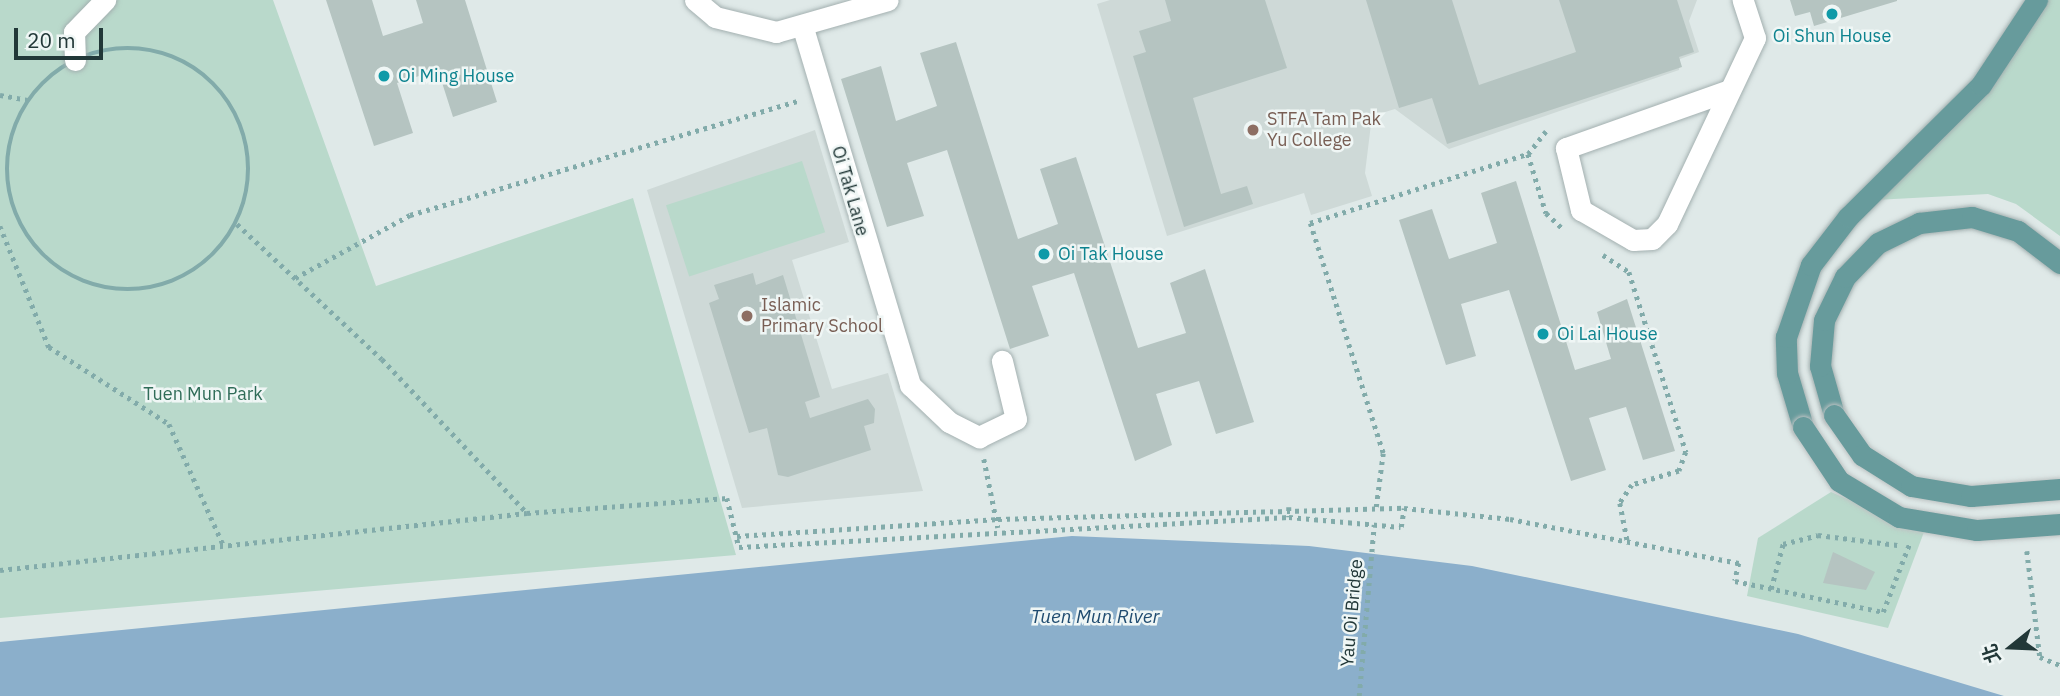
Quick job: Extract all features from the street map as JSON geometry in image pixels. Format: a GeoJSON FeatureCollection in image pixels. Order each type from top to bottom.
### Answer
{"type":"FeatureCollection","features":[{"type":"Feature","properties":{"kind":"main road"},"geometry":{"type":"LineString","coordinates":[[2037,0],[1981,85],[1848,217],[1811,265],[1786,337],[1787,373],[1803,427],[1839,481],[1899,517],[1977,530],[2060,524]]}},
{"type":"Feature","properties":{"kind":"main road"},"geometry":{"type":"LineString","coordinates":[[2060,263],[2018,231],[1972,217],[1919,223],[1878,243],[1845,277],[1825,320],[1820,366],[1833,415],[1872,464],[1919,489],[1971,496],[2060,489]]}},
{"type":"Feature","properties":{"kind":"street"},"geometry":{"type":"LineString","coordinates":[[75,60],[74,32],[105,0]]}},
{"type":"Feature","properties":{"kind":"street"},"geometry":{"type":"LineString","coordinates":[[695,0],[715,17],[748,30],[803,28],[888,0]]}},
{"type":"Feature","properties":{"kind":"street"},"geometry":{"type":"LineString","coordinates":[[1727,91],[1566,148],[1581,210],[1633,240],[1653,239],[1667,224],[1727,91],[1755,38],[1743,0]]}},
{"type":"Feature","properties":{"kind":"street","name":"Oi Tak Lane"},"geometry":{"type":"LineString","coordinates":[[803,28],[897,353],[910,385],[929,405],[979,437]]}},
{"type":"Feature","properties":{"kind":"street"},"geometry":{"type":"LineString","coordinates":[[979,437],[1016,419],[1018,406],[1002,361]]}},
{"type":"Feature","properties":{"kind":"path"},"geometry":{"type":"LineString","coordinates":[[111,48],[149,49],[184,61],[215,83],[237,114],[248,150],[249,188],[237,224],[214,256],[182,279],[144,290],[104,289],[67,274],[37,249],[16,215],[7,176],[11,136],[28,100],[75,60],[111,48]]}},
{"type":"Feature","properties":{"kind":"path"},"geometry":{"type":"LineString","coordinates":[[295,278],[410,215],[822,93]]}},
{"type":"Feature","properties":{"kind":"path"},"geometry":{"type":"LineString","coordinates":[[0,95],[28,100]]}},
{"type":"Feature","properties":{"kind":"path"},"geometry":{"type":"LineString","coordinates":[[1376,507],[1383,453],[1310,223],[1528,154],[1539,134],[1552,129]]}},
{"type":"Feature","properties":{"kind":"path"},"geometry":{"type":"LineString","coordinates":[[1528,154],[1546,213],[1575,236]]}},
{"type":"Feature","properties":{"kind":"path"},"geometry":{"type":"LineString","coordinates":[[237,224],[382,359],[527,513]]}},
{"type":"Feature","properties":{"kind":"path"},"geometry":{"type":"LineString","coordinates":[[0,226],[49,347],[169,424],[223,544]]}},
{"type":"Feature","properties":{"kind":"path"},"geometry":{"type":"LineString","coordinates":[[1596,251],[1629,272],[1686,452],[1679,471],[1632,485],[1619,503],[1627,541]]}},
{"type":"Feature","properties":{"kind":"path"},"geometry":{"type":"LineString","coordinates":[[979,437],[998,528]]}},
{"type":"Feature","properties":{"kind":"path"},"geometry":{"type":"LineString","coordinates":[[0,570],[527,513],[727,498],[739,547],[998,528],[1289,517],[1401,527],[1404,508]]}},
{"type":"Feature","properties":{"kind":"path"},"geometry":{"type":"LineString","coordinates":[[737,536],[998,519],[1282,507],[1404,508],[1627,541],[1739,563],[1735,581],[1883,612]]}},
{"type":"Feature","properties":{"kind":"path"},"geometry":{"type":"LineString","coordinates":[[1289,508],[1289,517]]}},
{"type":"Feature","properties":{"kind":"path","name":"Yau Oi Bridge"},"geometry":{"type":"LineString","coordinates":[[1359,696],[1374,525]]}},
{"type":"Feature","properties":{"kind":"path"},"geometry":{"type":"LineString","coordinates":[[1771,589],[1783,544],[1818,535],[1908,547]]}},
{"type":"Feature","properties":{"kind":"shaded area","name":"STFA Tam Pak Yu College"},"geometry":{"type":"Polygon","coordinates":[[[1110,0],[1697,0],[1689,21],[1699,52],[1680,59],[1679,70],[1449,149],[1395,109],[1372,116],[1365,173],[1372,196],[1311,215],[1304,193],[1167,236],[1097,4],[1110,0]]]}},
{"type":"Feature","properties":{"kind":"shaded area","name":"Islamic Primary School"},"geometry":{"type":"Polygon","coordinates":[[[815,130],[849,242],[792,260],[832,389],[888,373],[923,491],[742,508],[647,190],[815,130]]]}},
{"type":"Feature","properties":{"kind":"green space","name":"Tuen Mun Park"},"geometry":{"type":"Polygon","coordinates":[[[0,0],[273,0],[376,286],[633,198],[736,555],[0,618],[0,0]]]}},
{"type":"Feature","properties":{"kind":"green space"},"geometry":{"type":"Polygon","coordinates":[[[2047,0],[2060,0],[2060,236],[2016,204],[1988,194],[1875,200],[2047,0]]]}},
{"type":"Feature","properties":{"kind":"green space"},"geometry":{"type":"Polygon","coordinates":[[[802,161],[825,232],[689,277],[666,205],[802,161]]]}},
{"type":"Feature","properties":{"kind":"green space"},"geometry":{"type":"Polygon","coordinates":[[[1831,492],[1924,532],[1888,628],[1747,596],[1758,538],[1831,492]]]}},
{"type":"Feature","properties":{"kind":"water","name":"Tuen Mun River"},"geometry":{"type":"Polygon","coordinates":[[[1072,536],[1309,546],[1472,566],[1798,634],[2004,696],[0,696],[0,642],[1072,536]]]}},
{"type":"Feature","properties":{"kind":"building","name":"Oi Ming House"},"geometry":{"type":"Polygon","coordinates":[[[326,0],[372,0],[383,36],[423,23],[416,0],[465,0],[497,102],[453,117],[438,70],[397,83],[413,133],[374,146],[326,0]]]}},
{"type":"Feature","properties":{"kind":"building","name":"STFA Tam Pak Yu College"},"geometry":{"type":"Polygon","coordinates":[[[1165,0],[1265,0],[1287,68],[1193,98],[1221,194],[1247,186],[1253,204],[1184,227],[1133,56],[1146,52],[1139,31],[1171,21],[1165,0]]]}},
{"type":"Feature","properties":{"kind":"building"},"geometry":{"type":"Polygon","coordinates":[[[1366,0],[1452,0],[1479,85],[1576,52],[1559,0],[1677,0],[1694,52],[1679,57],[1682,67],[1447,144],[1432,98],[1399,108],[1366,0]]]}},
{"type":"Feature","properties":{"kind":"building","name":"Oi Shun House"},"geometry":{"type":"Polygon","coordinates":[[[1790,0],[1897,1],[1814,26],[1810,12],[1795,16],[1790,0]]]}},
{"type":"Feature","properties":{"kind":"building","name":"Oi Tak House"},"geometry":{"type":"Polygon","coordinates":[[[956,42],[1018,239],[1058,224],[1040,169],[1076,157],[1138,348],[1186,333],[1170,283],[1205,269],[1254,422],[1216,434],[1199,381],[1156,394],[1172,445],[1135,461],[1074,273],[1032,286],[1049,336],[1010,349],[947,150],[907,163],[924,216],[887,227],[841,79],[881,66],[896,121],[937,106],[920,53],[956,42]]]}},
{"type":"Feature","properties":{"kind":"building","name":"Oi Lai House"},"geometry":{"type":"Polygon","coordinates":[[[1516,181],[1575,370],[1611,359],[1597,312],[1627,299],[1675,451],[1643,460],[1626,407],[1589,418],[1606,470],[1571,481],[1509,290],[1461,304],[1476,356],[1446,365],[1399,220],[1432,209],[1449,259],[1497,243],[1481,193],[1516,181]]]}},
{"type":"Feature","properties":{"kind":"building"},"geometry":{"type":"Polygon","coordinates":[[[753,273],[756,285],[783,275],[820,397],[805,402],[810,418],[868,399],[875,409],[874,423],[864,426],[871,450],[788,477],[778,475],[767,428],[749,433],[709,303],[719,299],[714,285],[753,273]]]}},
{"type":"Feature","properties":{"kind":"building"},"geometry":{"type":"Polygon","coordinates":[[[1833,552],[1875,572],[1866,590],[1823,583],[1833,552]]]}},
{"type":"Feature","properties":{"kind":"place","name":"Oi Shun House"},"geometry":{"type":"Point","coordinates":[1832,14]}},
{"type":"Feature","properties":{"kind":"place","name":"Oi Ming House"},"geometry":{"type":"Point","coordinates":[384,76]}},
{"type":"Feature","properties":{"kind":"place","name":"STFA Tam Pak Yu College"},"geometry":{"type":"Point","coordinates":[1253,130]}},
{"type":"Feature","properties":{"kind":"place","name":"Oi Tak House"},"geometry":{"type":"Point","coordinates":[1044,254]}},
{"type":"Feature","properties":{"kind":"place","name":"Islamic Primary School"},"geometry":{"type":"Point","coordinates":[747,316]}},
{"type":"Feature","properties":{"kind":"place","name":"Oi Lai House"},"geometry":{"type":"Point","coordinates":[1543,334]}}]}
